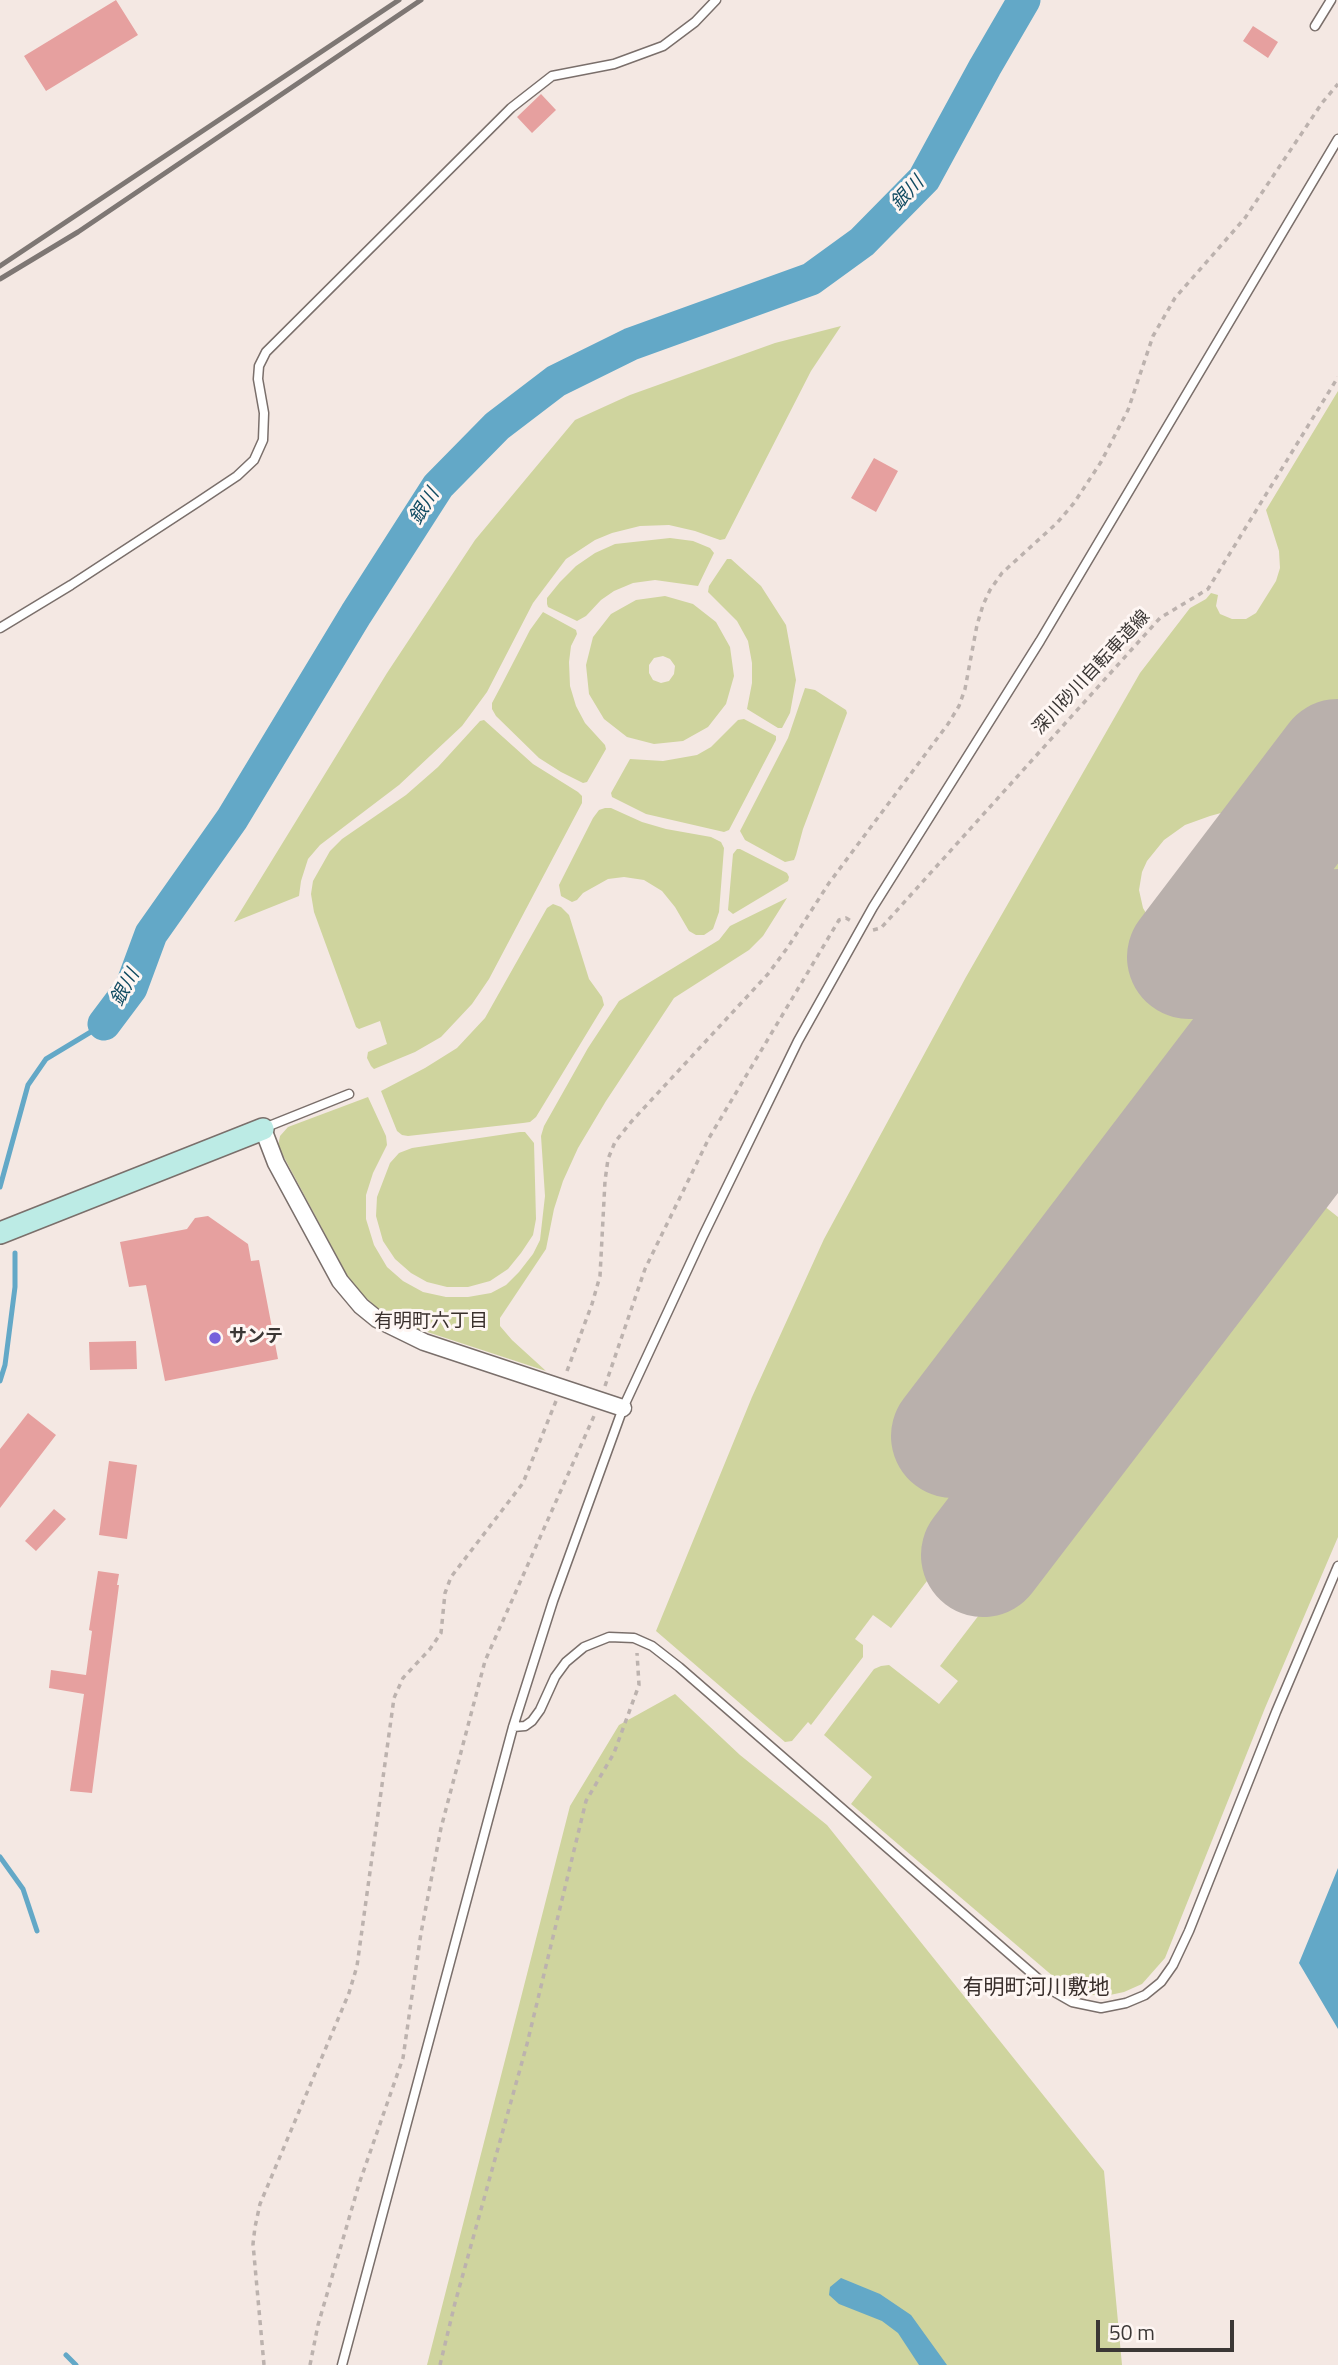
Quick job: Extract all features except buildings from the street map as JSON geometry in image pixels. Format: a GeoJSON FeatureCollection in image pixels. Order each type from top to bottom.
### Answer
{"type":"FeatureCollection","features":[{"type":"Feature","properties":{"kind":"street"},"geometry":{"type":"LineString","coordinates":[[0,1233],[263,1129],[276,1163],[340,1281],[361,1306],[377,1319],[424,1342],[623,1408]]}},
{"type":"Feature","properties":{"kind":"lane"},"geometry":{"type":"LineString","coordinates":[[0,628],[186,510],[237,476],[254,460],[263,440],[264,413],[258,366],[266,352],[511,108],[552,76],[614,64],[663,46],[695,22],[716,0]]}},
{"type":"Feature","properties":{"kind":"lane"},"geometry":{"type":"LineString","coordinates":[[1315,26],[1331,0]]}},
{"type":"Feature","properties":{"kind":"lane"},"geometry":{"type":"LineString","coordinates":[[342,2365],[513,1727],[558,1589],[623,1408],[798,1041],[862,927],[1040,641],[1338,139]]}},
{"type":"Feature","properties":{"kind":"lane"},"geometry":{"type":"LineString","coordinates":[[263,1129],[349,1094]]}},
{"type":"Feature","properties":{"kind":"lane"},"geometry":{"type":"LineString","coordinates":[[513,1727],[525,1726],[532,1721],[566,1661],[584,1647],[609,1637],[634,1638],[652,1646],[680,1667],[1051,1990],[1072,2002],[1101,2008],[1126,2003],[1145,1994],[1161,1982],[1173,1965],[1338,1566]]}},
{"type":"Feature","properties":{"kind":"path"},"geometry":{"type":"LineString","coordinates":[[264,2365],[253,2244],[255,2227],[260,2204],[358,1966],[394,1698],[402,1678],[430,1649],[441,1633],[445,1593],[451,1577],[523,1483],[592,1304],[600,1276],[605,1181],[608,1159],[615,1142],[768,974],[789,947],[829,883],[948,724],[965,689],[977,625],[990,590],[1002,573],[1074,503],[1101,462],[1128,410],[1153,336],[1175,298],[1245,218],[1283,159],[1338,84]]}},
{"type":"Feature","properties":{"kind":"path","name":"深川砂川自転車道線"},"geometry":{"type":"LineString","coordinates":[[862,927],[875,930],[881,928],[1160,618],[1208,589],[1338,377]]}},
{"type":"Feature","properties":{"kind":"path"},"geometry":{"type":"LineString","coordinates":[[440,2365],[527,2044],[586,1801],[614,1752],[639,1685],[634,1638]]}},
{"type":"Feature","properties":{"kind":"green space"},"geometry":{"type":"Polygon","coordinates":[[[841,326],[811,371],[725,539],[720,540],[669,525],[640,526],[595,540],[566,559],[533,603],[487,692],[462,726],[399,785],[320,845],[308,859],[299,896],[234,922],[387,673],[475,540],[575,420],[630,395],[775,343],[841,326]]]}},
{"type":"Feature","properties":{"kind":"green space"},"geometry":{"type":"Polygon","coordinates":[[[1338,391],[1338,701],[1276,783],[1261,795],[1247,805],[1185,825],[1164,840],[1147,861],[1139,890],[1143,908],[1154,927],[1208,969],[1338,799],[1338,1024],[1246,1144],[1255,1152],[891,1628],[873,1615],[855,1639],[863,1645],[863,1657],[811,1725],[808,1722],[792,1741],[785,1742],[656,1631],[752,1397],[824,1239],[966,977],[1140,673],[1190,608],[1211,593],[1218,595],[1216,606],[1220,614],[1232,619],[1246,619],[1256,613],[1276,581],[1280,568],[1279,551],[1266,510],[1338,391]]]}},
{"type":"Feature","properties":{"kind":"green space"},"geometry":{"type":"Polygon","coordinates":[[[670,538],[693,541],[710,548],[714,553],[698,586],[655,580],[633,583],[614,591],[577,621],[548,607],[547,598],[560,582],[576,566],[595,553],[615,544],[670,538]]]}},
{"type":"Feature","properties":{"kind":"green space"},"geometry":{"type":"Polygon","coordinates":[[[727,559],[731,559],[761,586],[786,625],[796,680],[790,713],[782,728],[747,709],[752,683],[748,641],[737,621],[708,592],[709,586],[727,559]]]}},
{"type":"Feature","properties":{"kind":"green space"},"geometry":{"type":"Polygon","coordinates":[[[665,596],[693,604],[716,622],[730,647],[734,676],[726,704],[708,727],[683,741],[654,744],[627,737],[604,719],[589,694],[586,665],[593,637],[611,614],[636,600],[665,596]],[[663,656],[654,658],[649,665],[653,680],[661,683],[669,681],[675,666],[670,659],[663,656]]]}},
{"type":"Feature","properties":{"kind":"green space"},"geometry":{"type":"Polygon","coordinates":[[[543,612],[576,630],[569,662],[570,686],[585,723],[606,749],[587,782],[583,783],[539,758],[492,709],[492,703],[530,630],[543,612]]]}},
{"type":"Feature","properties":{"kind":"green space"},"geometry":{"type":"Polygon","coordinates":[[[805,688],[815,690],[847,713],[794,860],[785,862],[745,840],[740,831],[788,738],[805,688]]]}},
{"type":"Feature","properties":{"kind":"green space"},"geometry":{"type":"Polygon","coordinates":[[[744,719],[776,736],[776,740],[729,830],[724,832],[646,814],[612,797],[611,793],[630,759],[663,761],[697,755],[711,747],[738,720],[744,719]]]}},
{"type":"Feature","properties":{"kind":"green space"},"geometry":{"type":"Polygon","coordinates":[[[484,720],[533,764],[578,792],[582,796],[582,803],[489,979],[472,1004],[441,1037],[415,1052],[374,1069],[367,1058],[368,1052],[387,1044],[380,1021],[359,1029],[356,1027],[314,912],[311,894],[313,881],[330,851],[342,839],[406,795],[484,720]]]}},
{"type":"Feature","properties":{"kind":"green space"},"geometry":{"type":"Polygon","coordinates":[[[611,808],[642,822],[711,837],[721,842],[724,848],[719,912],[713,929],[704,935],[689,931],[662,891],[644,880],[624,877],[608,879],[572,902],[561,896],[559,885],[593,818],[599,810],[611,808]]]}},
{"type":"Feature","properties":{"kind":"green space"},"geometry":{"type":"Polygon","coordinates":[[[737,849],[787,873],[789,877],[788,881],[733,914],[728,910],[733,854],[737,849]]]}},
{"type":"Feature","properties":{"kind":"green space"},"geometry":{"type":"Polygon","coordinates":[[[787,898],[763,936],[749,950],[674,998],[578,1148],[554,1209],[546,1249],[500,1318],[500,1326],[512,1340],[546,1371],[403,1324],[383,1313],[363,1295],[348,1277],[278,1146],[280,1136],[288,1127],[368,1097],[386,1136],[387,1145],[366,1195],[366,1219],[374,1245],[387,1267],[403,1281],[423,1292],[446,1297],[491,1293],[506,1285],[519,1272],[540,1240],[545,1196],[541,1136],[544,1126],[588,1048],[619,1001],[719,940],[730,926],[787,898]]]}},
{"type":"Feature","properties":{"kind":"green space"},"geometry":{"type":"Polygon","coordinates":[[[553,904],[569,915],[589,979],[602,997],[604,1005],[536,1117],[523,1123],[402,1135],[397,1131],[381,1091],[457,1048],[485,1018],[547,908],[553,904]]]}},
{"type":"Feature","properties":{"kind":"green space"},"geometry":{"type":"Polygon","coordinates":[[[525,1132],[534,1143],[536,1219],[533,1235],[521,1253],[508,1269],[490,1281],[468,1287],[447,1287],[427,1282],[411,1273],[395,1259],[383,1241],[376,1216],[377,1197],[390,1163],[399,1153],[412,1148],[525,1132]]]}},
{"type":"Feature","properties":{"kind":"green space"},"geometry":{"type":"Polygon","coordinates":[[[1261,1157],[1298,1185],[989,1589],[959,1593],[954,1562],[1261,1157]]]}},
{"type":"Feature","properties":{"kind":"green space"},"geometry":{"type":"Polygon","coordinates":[[[1304,1190],[1338,1217],[1338,1537],[1265,1708],[1165,1958],[1142,1984],[1124,1992],[1092,1995],[1077,1991],[1061,1983],[851,1804],[872,1777],[824,1735],[874,1669],[881,1666],[889,1665],[939,1704],[958,1681],[940,1666],[1304,1190]]]}},
{"type":"Feature","properties":{"kind":"green space"},"geometry":{"type":"Polygon","coordinates":[[[675,1694],[740,1755],[827,1825],[1104,2171],[1122,2365],[427,2365],[570,1806],[619,1725],[675,1694]]]}},
{"type":"Feature","properties":{"kind":"water"},"geometry":{"type":"Polygon","coordinates":[[[1338,1868],[1338,2029],[1299,1963],[1338,1868]]]}},
{"type":"Feature","properties":{"kind":"water"},"geometry":{"type":"Polygon","coordinates":[[[841,2278],[880,2294],[911,2315],[947,2365],[919,2365],[898,2333],[882,2321],[839,2304],[829,2295],[830,2287],[841,2278]]]}},
{"type":"Feature","properties":{"kind":"waterway","name":"銀川"},"geometry":{"type":"LineString","coordinates":[[104,1024],[131,988],[151,934],[232,819],[356,614],[438,486],[497,426],[556,381],[631,344],[811,279],[862,242],[924,179],[1024,0]]}},
{"type":"Feature","properties":{"kind":"waterway","name":"銀川"},"geometry":{"type":"LineString","coordinates":[[0,1187],[28,1085],[46,1059],[104,1024]]}},
{"type":"Feature","properties":{"kind":"waterway","name":"銀川"},"geometry":{"type":"LineString","coordinates":[[0,1381],[5,1365],[15,1287],[15,1253]]}},
{"type":"Feature","properties":{"kind":"waterway","name":"銀川"},"geometry":{"type":"LineString","coordinates":[[0,1857],[23,1889],[37,1931]]}},
{"type":"Feature","properties":{"kind":"waterway","name":"銀川"},"geometry":{"type":"LineString","coordinates":[[66,2355],[76,2365]]}},
{"type":"Feature","properties":{"kind":"runway"},"geometry":{"type":"LineString","coordinates":[[1189,957],[1338,761]]}},
{"type":"Feature","properties":{"kind":"runway"},"geometry":{"type":"LineString","coordinates":[[953,1436],[1338,931]]}},
{"type":"Feature","properties":{"kind":"runway"},"geometry":{"type":"LineString","coordinates":[[983,1555],[1338,1091]]}},
{"type":"Feature","properties":{"kind":"railway"},"geometry":{"type":"LineString","coordinates":[[0,266],[399,0]]}},
{"type":"Feature","properties":{"kind":"railway"},"geometry":{"type":"LineString","coordinates":[[0,279],[78,232],[421,0]]}},
{"type":"Feature","properties":{"kind":"place","name":"サンテ"},"geometry":{"type":"Point","coordinates":[215,1338]}},
{"type":"Feature","properties":{"kind":"district","name":"有明町六丁目"},"geometry":{"type":"Point","coordinates":[431,1322]}},
{"type":"Feature","properties":{"kind":"district","name":"有明町河川敷地"},"geometry":{"type":"Point","coordinates":[1036,1989]}}]}
